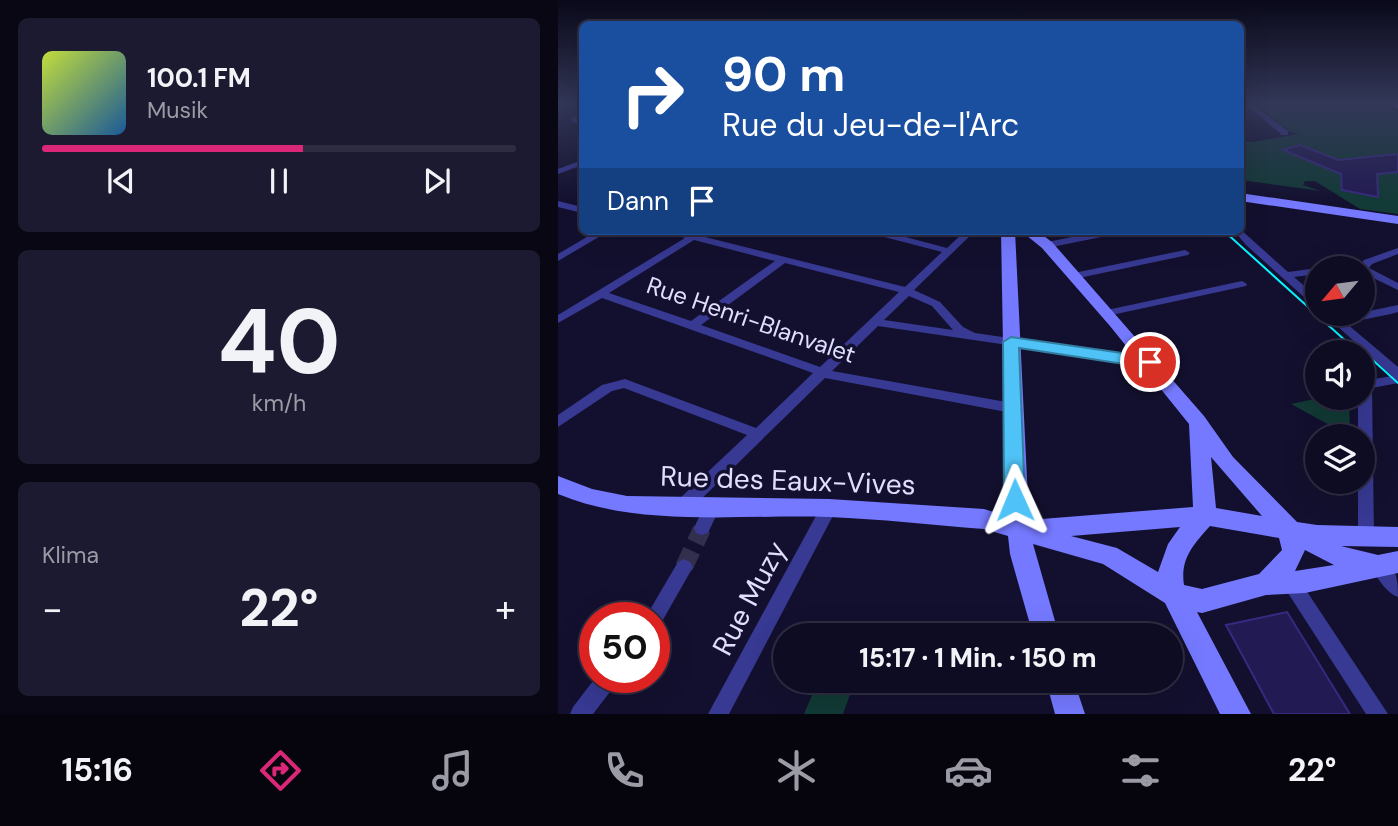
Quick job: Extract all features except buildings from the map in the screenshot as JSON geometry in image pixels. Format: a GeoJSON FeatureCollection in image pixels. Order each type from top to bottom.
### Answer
{"type":"FeatureCollection","features":[{"type":"Feature","properties":{"kind":"street"},"geometry":{"type":"LineString","coordinates":[[558,172],[579,163]]}},
{"type":"Feature","properties":{"kind":"street"},"geometry":{"type":"LineString","coordinates":[[1244,198],[1398,220]]}},
{"type":"Feature","properties":{"kind":"street"},"geometry":{"type":"LineString","coordinates":[[558,204],[579,209]]}},
{"type":"Feature","properties":{"kind":"street"},"geometry":{"type":"LineString","coordinates":[[558,258],[597,235]]}},
{"type":"Feature","properties":{"kind":"street"},"geometry":{"type":"LineString","coordinates":[[684,235],[907,291],[936,304],[959,328],[972,336]]}},
{"type":"Feature","properties":{"kind":"street"},"geometry":{"type":"LineString","coordinates":[[558,320],[696,235]]}},
{"type":"Feature","properties":{"kind":"street"},"geometry":{"type":"LineString","coordinates":[[887,235],[949,251]]}},
{"type":"Feature","properties":{"kind":"street"},"geometry":{"type":"LineString","coordinates":[[683,506],[966,235]]}},
{"type":"Feature","properties":{"kind":"street"},"geometry":{"type":"LineString","coordinates":[[1008,235],[1018,529],[1027,575],[1042,623]]}},
{"type":"Feature","properties":{"kind":"street"},"geometry":{"type":"LineString","coordinates":[[1033,235],[1047,245],[1096,235]]}},
{"type":"Feature","properties":{"kind":"street"},"geometry":{"type":"LineString","coordinates":[[1041,235],[1047,245],[1150,362],[1226,463],[1289,530],[1336,555],[1388,564]]}},
{"type":"Feature","properties":{"kind":"street"},"geometry":{"type":"LineString","coordinates":[[1243,235],[1305,292]]}},
{"type":"Feature","properties":{"kind":"street"},"geometry":{"type":"LineString","coordinates":[[1375,259],[1398,251]]}},
{"type":"Feature","properties":{"kind":"street"},"geometry":{"type":"LineString","coordinates":[[1074,276],[1185,253]]}},
{"type":"Feature","properties":{"kind":"street"},"geometry":{"type":"LineString","coordinates":[[693,325],[783,261]]}},
{"type":"Feature","properties":{"kind":"street"},"geometry":{"type":"LineString","coordinates":[[1286,275],[1305,273]]}},
{"type":"Feature","properties":{"kind":"street"},"geometry":{"type":"LineString","coordinates":[[1375,275],[1398,287]]}},
{"type":"Feature","properties":{"kind":"street"},"geometry":{"type":"LineString","coordinates":[[1108,313],[1242,284]]}},
{"type":"Feature","properties":{"kind":"street","name":"Rue Henri-Blanvalet"},"geometry":{"type":"LineString","coordinates":[[602,294],[822,372],[1012,408]]}},
{"type":"Feature","properties":{"kind":"street"},"geometry":{"type":"LineString","coordinates":[[1375,313],[1398,308]]}},
{"type":"Feature","properties":{"kind":"street"},"geometry":{"type":"LineString","coordinates":[[875,322],[1150,362]]}},
{"type":"Feature","properties":{"kind":"street"},"geometry":{"type":"LineString","coordinates":[[1343,326],[1398,373]]}},
{"type":"Feature","properties":{"kind":"street"},"geometry":{"type":"LineString","coordinates":[[1366,536],[1365,386],[1398,379]]}},
{"type":"Feature","properties":{"kind":"street"},"geometry":{"type":"LineString","coordinates":[[558,422],[607,388],[621,383],[638,386],[758,434]]}},
{"type":"Feature","properties":{"kind":"street"},"geometry":{"type":"LineString","coordinates":[[1197,421],[1205,516],[1184,539],[1169,568],[1169,579],[1174,595],[1236,714]]}},
{"type":"Feature","properties":{"kind":"street","name":"Rue des Eaux-Vives"},"geometry":{"type":"LineString","coordinates":[[558,485],[609,503],[829,508],[984,519],[1109,555],[1174,595]]}},
{"type":"Feature","properties":{"kind":"street"},"geometry":{"type":"LineString","coordinates":[[702,528],[713,505]]}},
{"type":"Feature","properties":{"kind":"street","name":"Rue Muzy"},"geometry":{"type":"LineString","coordinates":[[718,714],[829,508]]}},
{"type":"Feature","properties":{"kind":"street"},"geometry":{"type":"LineString","coordinates":[[1018,529],[1205,516],[1317,535],[1398,537]]}},
{"type":"Feature","properties":{"kind":"street"},"geometry":{"type":"LineString","coordinates":[[1266,584],[1294,552],[1289,530]]}},
{"type":"Feature","properties":{"kind":"street"},"geometry":{"type":"LineString","coordinates":[[1174,595],[1202,601],[1266,584],[1292,584],[1388,564]]}},
{"type":"Feature","properties":{"kind":"street"},"geometry":{"type":"LineString","coordinates":[[1388,564],[1398,589]]}},
{"type":"Feature","properties":{"kind":"street"},"geometry":{"type":"LineString","coordinates":[[664,602],[684,567]]}},
{"type":"Feature","properties":{"kind":"street"},"geometry":{"type":"LineString","coordinates":[[1292,584],[1378,714]]}},
{"type":"Feature","properties":{"kind":"street"},"geometry":{"type":"LineString","coordinates":[[1194,631],[1194,620],[1202,601]]}},
{"type":"Feature","properties":{"kind":"street"},"geometry":{"type":"LineString","coordinates":[[580,714],[596,693]]}},
{"type":"Feature","properties":{"kind":"street"},"geometry":{"type":"LineString","coordinates":[[1064,693],[1070,714]]}},
{"type":"Feature","properties":{"kind":"green space"},"geometry":{"type":"Polygon","coordinates":[[[1279,137],[1398,137],[1398,214],[1360,209],[1315,181],[1305,181],[1303,185],[1321,191],[1244,180],[1244,141],[1279,137]]]}},
{"type":"Feature","properties":{"kind":"green space"},"geometry":{"type":"Polygon","coordinates":[[[1305,401],[1305,410],[1349,410],[1350,424],[1328,424],[1291,404],[1305,401]]]}},
{"type":"Feature","properties":{"kind":"green space"},"geometry":{"type":"Polygon","coordinates":[[[813,693],[851,693],[843,714],[804,714],[813,693]]]}},
{"type":"Feature","properties":{"kind":"tunnel"},"geometry":{"type":"LineString","coordinates":[[684,567],[702,529]]}},
{"type":"Feature","properties":{"kind":"tram line"},"geometry":{"type":"LineString","coordinates":[[1228,235],[1345,340]]}},
{"type":"Feature","properties":{"kind":"tram line"},"geometry":{"type":"LineString","coordinates":[[1375,362],[1398,383]]}},
{"type":"Feature","properties":{"kind":"route"},"geometry":{"type":"LineString","coordinates":[[1015,500],[1011,342],[1150,362]]}}]}
